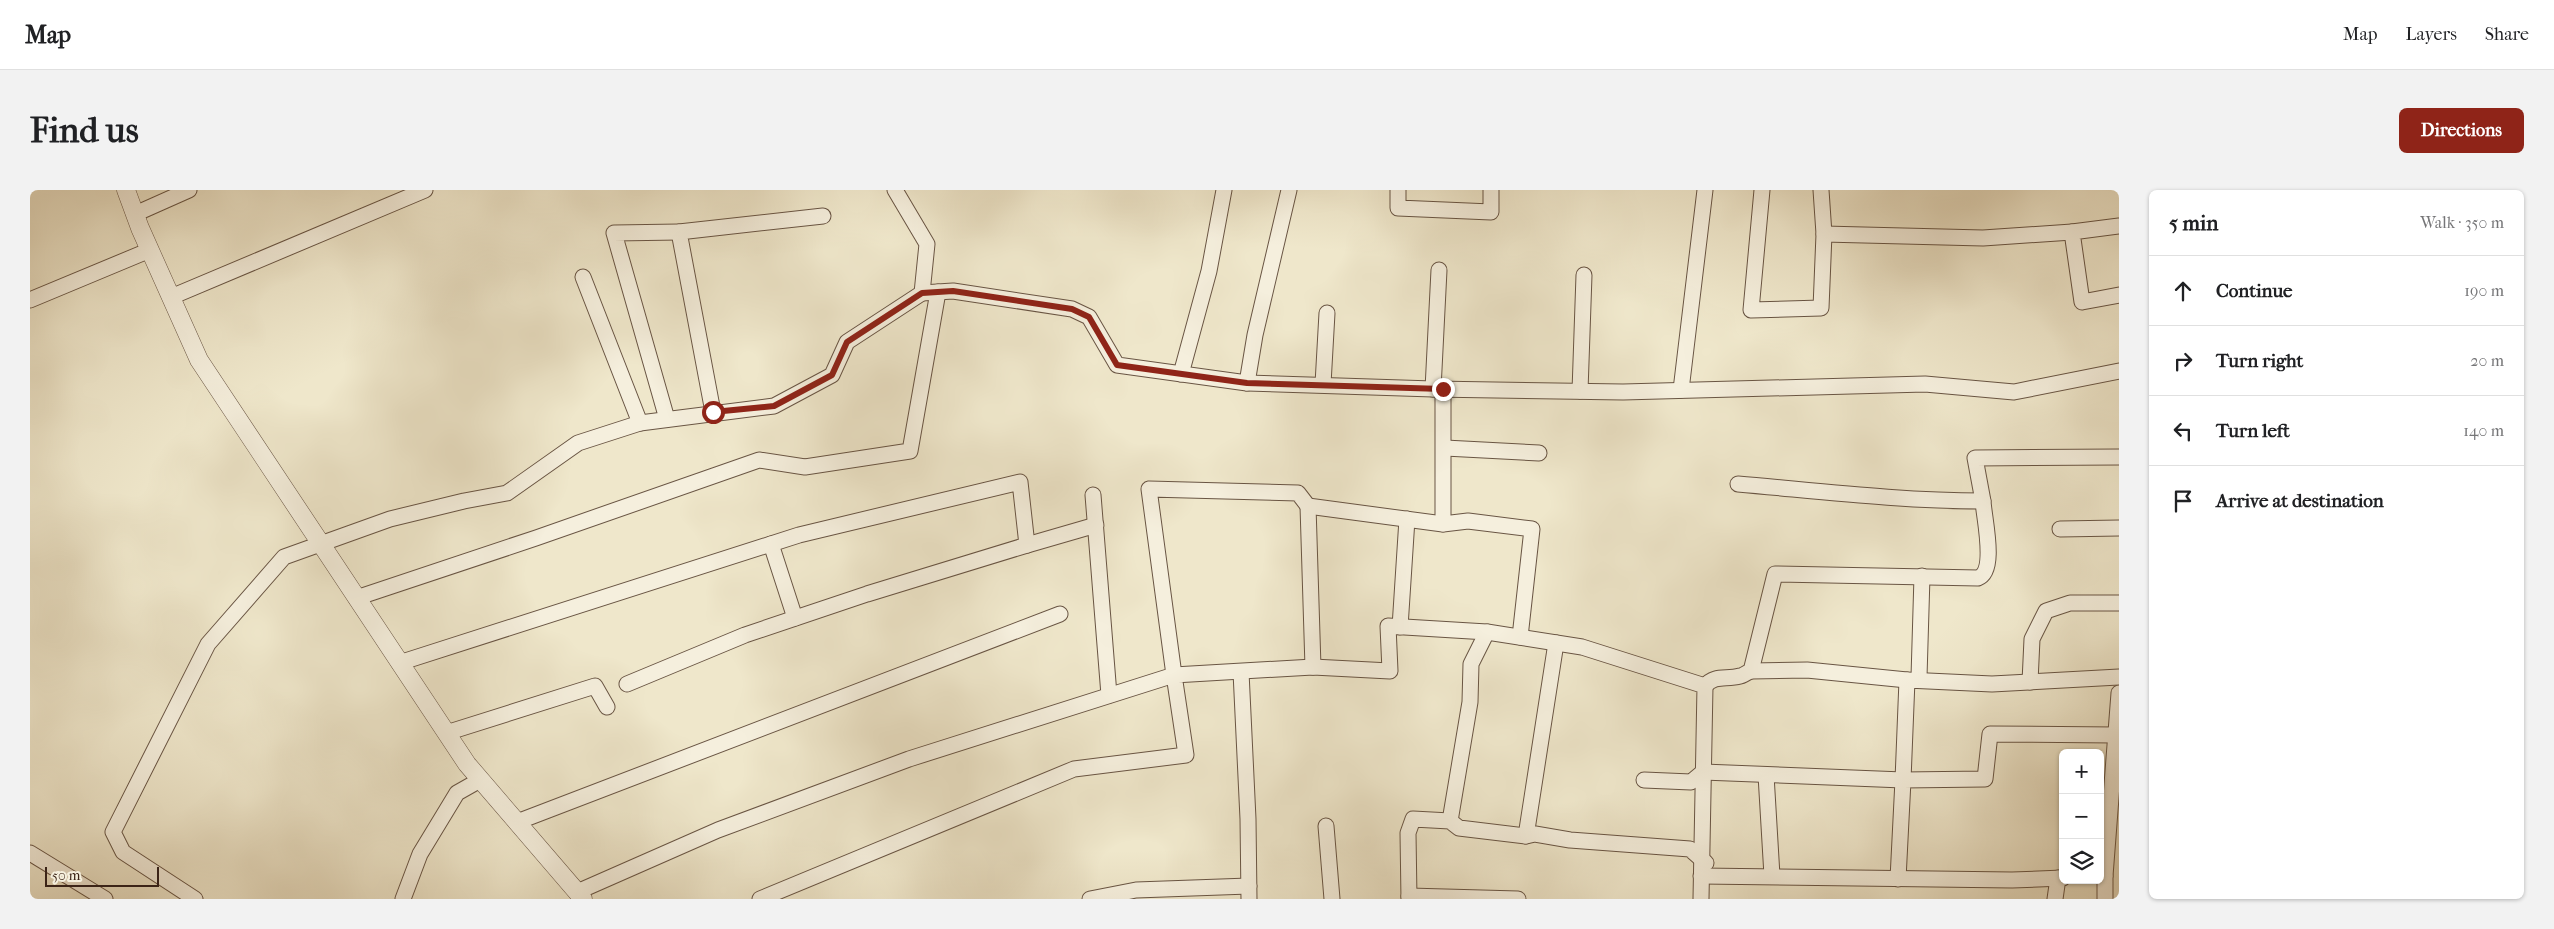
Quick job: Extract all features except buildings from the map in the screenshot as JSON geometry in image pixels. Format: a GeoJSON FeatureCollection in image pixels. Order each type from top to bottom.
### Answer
{"type":"FeatureCollection","features":[{"type":"Feature","properties":{"kind":"street"},"geometry":{"type":"LineString","coordinates":[[126,190],[150,250],[199,360],[446,733],[480,780],[580,896],[718,830],[909,759],[1174,674],[1313,667],[1390,671],[1388,626],[1487,632],[1582,647],[1705,686]]}},
{"type":"Feature","properties":{"kind":"street"},"geometry":{"type":"LineString","coordinates":[[135,214],[189,190]]}},
{"type":"Feature","properties":{"kind":"street"},"geometry":{"type":"LineString","coordinates":[[171,297],[425,190]]}},
{"type":"Feature","properties":{"kind":"street"},"geometry":{"type":"LineString","coordinates":[[895,190],[927,244],[922,293]]}},
{"type":"Feature","properties":{"kind":"street"},"geometry":{"type":"LineString","coordinates":[[1181,374],[1209,272],[1224,190]]}},
{"type":"Feature","properties":{"kind":"street"},"geometry":{"type":"LineString","coordinates":[[1247,383],[1255,335],[1289,190]]}},
{"type":"Feature","properties":{"kind":"street"},"geometry":{"type":"LineString","coordinates":[[1398,190],[1398,208],[1491,212],[1491,190]]}},
{"type":"Feature","properties":{"kind":"street"},"geometry":{"type":"LineString","coordinates":[[1681,390],[1704,190]]}},
{"type":"Feature","properties":{"kind":"street"},"geometry":{"type":"LineString","coordinates":[[1762,190],[1751,310],[1821,308],[1824,234],[1821,190]]}},
{"type":"Feature","properties":{"kind":"street"},"geometry":{"type":"LineString","coordinates":[[667,419],[614,233],[679,232],[823,216]]}},
{"type":"Feature","properties":{"kind":"street"},"geometry":{"type":"LineString","coordinates":[[1824,234],[1983,238],[2072,232],[2119,226]]}},
{"type":"Feature","properties":{"kind":"street"},"geometry":{"type":"LineString","coordinates":[[679,232],[713,412]]}},
{"type":"Feature","properties":{"kind":"street"},"geometry":{"type":"LineString","coordinates":[[2072,232],[2082,302],[2119,295]]}},
{"type":"Feature","properties":{"kind":"street"},"geometry":{"type":"LineString","coordinates":[[30,300],[150,250]]}},
{"type":"Feature","properties":{"kind":"street"},"geometry":{"type":"LineString","coordinates":[[1439,270],[1438,389],[1444,448],[1443,524]]}},
{"type":"Feature","properties":{"kind":"street"},"geometry":{"type":"LineString","coordinates":[[1580,391],[1584,275]]}},
{"type":"Feature","properties":{"kind":"street"},"geometry":{"type":"LineString","coordinates":[[582,277],[640,423]]}},
{"type":"Feature","properties":{"kind":"street"},"geometry":{"type":"LineString","coordinates":[[195,899],[123,852],[113,832],[208,644],[284,556],[319,542],[390,519],[464,501],[507,493],[578,443],[640,423],[713,412],[774,406],[832,375],[847,342],[922,293],[953,291],[1072,309],[1089,317],[1117,365],[1247,383],[1580,391],[1925,384],[2014,392],[2119,371]]}},
{"type":"Feature","properties":{"kind":"street"},"geometry":{"type":"LineString","coordinates":[[356,598],[536,538],[759,460],[805,467],[910,451],[938,292]]}},
{"type":"Feature","properties":{"kind":"street"},"geometry":{"type":"LineString","coordinates":[[1323,384],[1327,314]]}},
{"type":"Feature","properties":{"kind":"street"},"geometry":{"type":"LineString","coordinates":[[1444,448],[1539,453]]}},
{"type":"Feature","properties":{"kind":"street"},"geometry":{"type":"LineString","coordinates":[[1751,670],[1775,574],[1978,578],[1983,576],[1986,572],[1988,553],[1983,501],[1975,458],[2119,457]]}},
{"type":"Feature","properties":{"kind":"street"},"geometry":{"type":"LineString","coordinates":[[399,662],[799,535],[1020,482],[1027,545]]}},
{"type":"Feature","properties":{"kind":"street"},"geometry":{"type":"LineString","coordinates":[[1738,484],[1877,495],[1923,501],[1983,501]]}},
{"type":"Feature","properties":{"kind":"street"},"geometry":{"type":"LineString","coordinates":[[760,899],[1074,770],[1186,755],[1149,489],[1298,493],[1308,506],[1313,667]]}},
{"type":"Feature","properties":{"kind":"street"},"geometry":{"type":"LineString","coordinates":[[1093,495],[1109,695]]}},
{"type":"Feature","properties":{"kind":"street"},"geometry":{"type":"LineString","coordinates":[[1308,506],[1443,524],[1468,521],[1532,529],[1520,637]]}},
{"type":"Feature","properties":{"kind":"street"},"geometry":{"type":"LineString","coordinates":[[1400,627],[1407,519]]}},
{"type":"Feature","properties":{"kind":"street"},"geometry":{"type":"LineString","coordinates":[[627,684],[745,635],[795,618],[1096,525]]}},
{"type":"Feature","properties":{"kind":"street"},"geometry":{"type":"LineString","coordinates":[[2060,529],[2119,528]]}},
{"type":"Feature","properties":{"kind":"street"},"geometry":{"type":"LineString","coordinates":[[771,544],[795,618]]}},
{"type":"Feature","properties":{"kind":"street"},"geometry":{"type":"LineString","coordinates":[[1912,680],[1920,677],[1922,576]]}},
{"type":"Feature","properties":{"kind":"street"},"geometry":{"type":"LineString","coordinates":[[2030,682],[2032,639],[2046,611],[2070,603],[2119,603]]}},
{"type":"Feature","properties":{"kind":"street"},"geometry":{"type":"LineString","coordinates":[[517,822],[1060,614]]}},
{"type":"Feature","properties":{"kind":"street"},"geometry":{"type":"LineString","coordinates":[[1450,821],[1470,702],[1471,664],[1487,632]]}},
{"type":"Feature","properties":{"kind":"street"},"geometry":{"type":"LineString","coordinates":[[1526,836],[1556,643]]}},
{"type":"Feature","properties":{"kind":"street"},"geometry":{"type":"LineString","coordinates":[[1701,899],[1705,686],[1710,680],[1722,676],[1740,676],[1751,670],[1807,670],[1912,680],[1992,684],[2119,677]]}},
{"type":"Feature","properties":{"kind":"street"},"geometry":{"type":"LineString","coordinates":[[1090,899],[1136,890],[1249,892],[1248,819],[1241,672]]}},
{"type":"Feature","properties":{"kind":"street"},"geometry":{"type":"LineString","coordinates":[[1898,878],[1903,780],[1912,680]]}},
{"type":"Feature","properties":{"kind":"street"},"geometry":{"type":"LineString","coordinates":[[446,733],[595,686],[607,708]]}},
{"type":"Feature","properties":{"kind":"street"},"geometry":{"type":"LineString","coordinates":[[2104,864],[2119,693]]}},
{"type":"Feature","properties":{"kind":"street"},"geometry":{"type":"LineString","coordinates":[[1644,780],[1691,782],[1703,772],[1903,780],[1985,779],[1990,734],[2115,735]]}},
{"type":"Feature","properties":{"kind":"street"},"geometry":{"type":"LineString","coordinates":[[1766,775],[1772,876]]}},
{"type":"Feature","properties":{"kind":"street"},"geometry":{"type":"LineString","coordinates":[[403,899],[420,854],[457,793],[480,780]]}},
{"type":"Feature","properties":{"kind":"street"},"geometry":{"type":"LineString","coordinates":[[1518,899],[1409,898],[1408,833],[1413,819],[1450,821],[1459,828],[1526,836],[1535,834],[1570,840],[1690,849],[1703,866],[1772,876],[2059,878]]}},
{"type":"Feature","properties":{"kind":"street"},"geometry":{"type":"LineString","coordinates":[[1326,826],[1332,899]]}},
{"type":"Feature","properties":{"kind":"street"},"geometry":{"type":"LineString","coordinates":[[30,853],[105,899]]}},
{"type":"Feature","properties":{"kind":"street"},"geometry":{"type":"LineString","coordinates":[[2055,899],[2059,882]]}},
{"type":"Feature","properties":{"kind":"street"},"geometry":{"type":"LineString","coordinates":[[2103,884],[2104,899]]}},
{"type":"Feature","properties":{"kind":"route"},"geometry":{"type":"LineString","coordinates":[[713,412],[774,406],[832,375],[847,342],[922,293],[953,291],[1072,309],[1089,317],[1117,365],[1247,383],[1335,384],[1443,389]]}}]}
